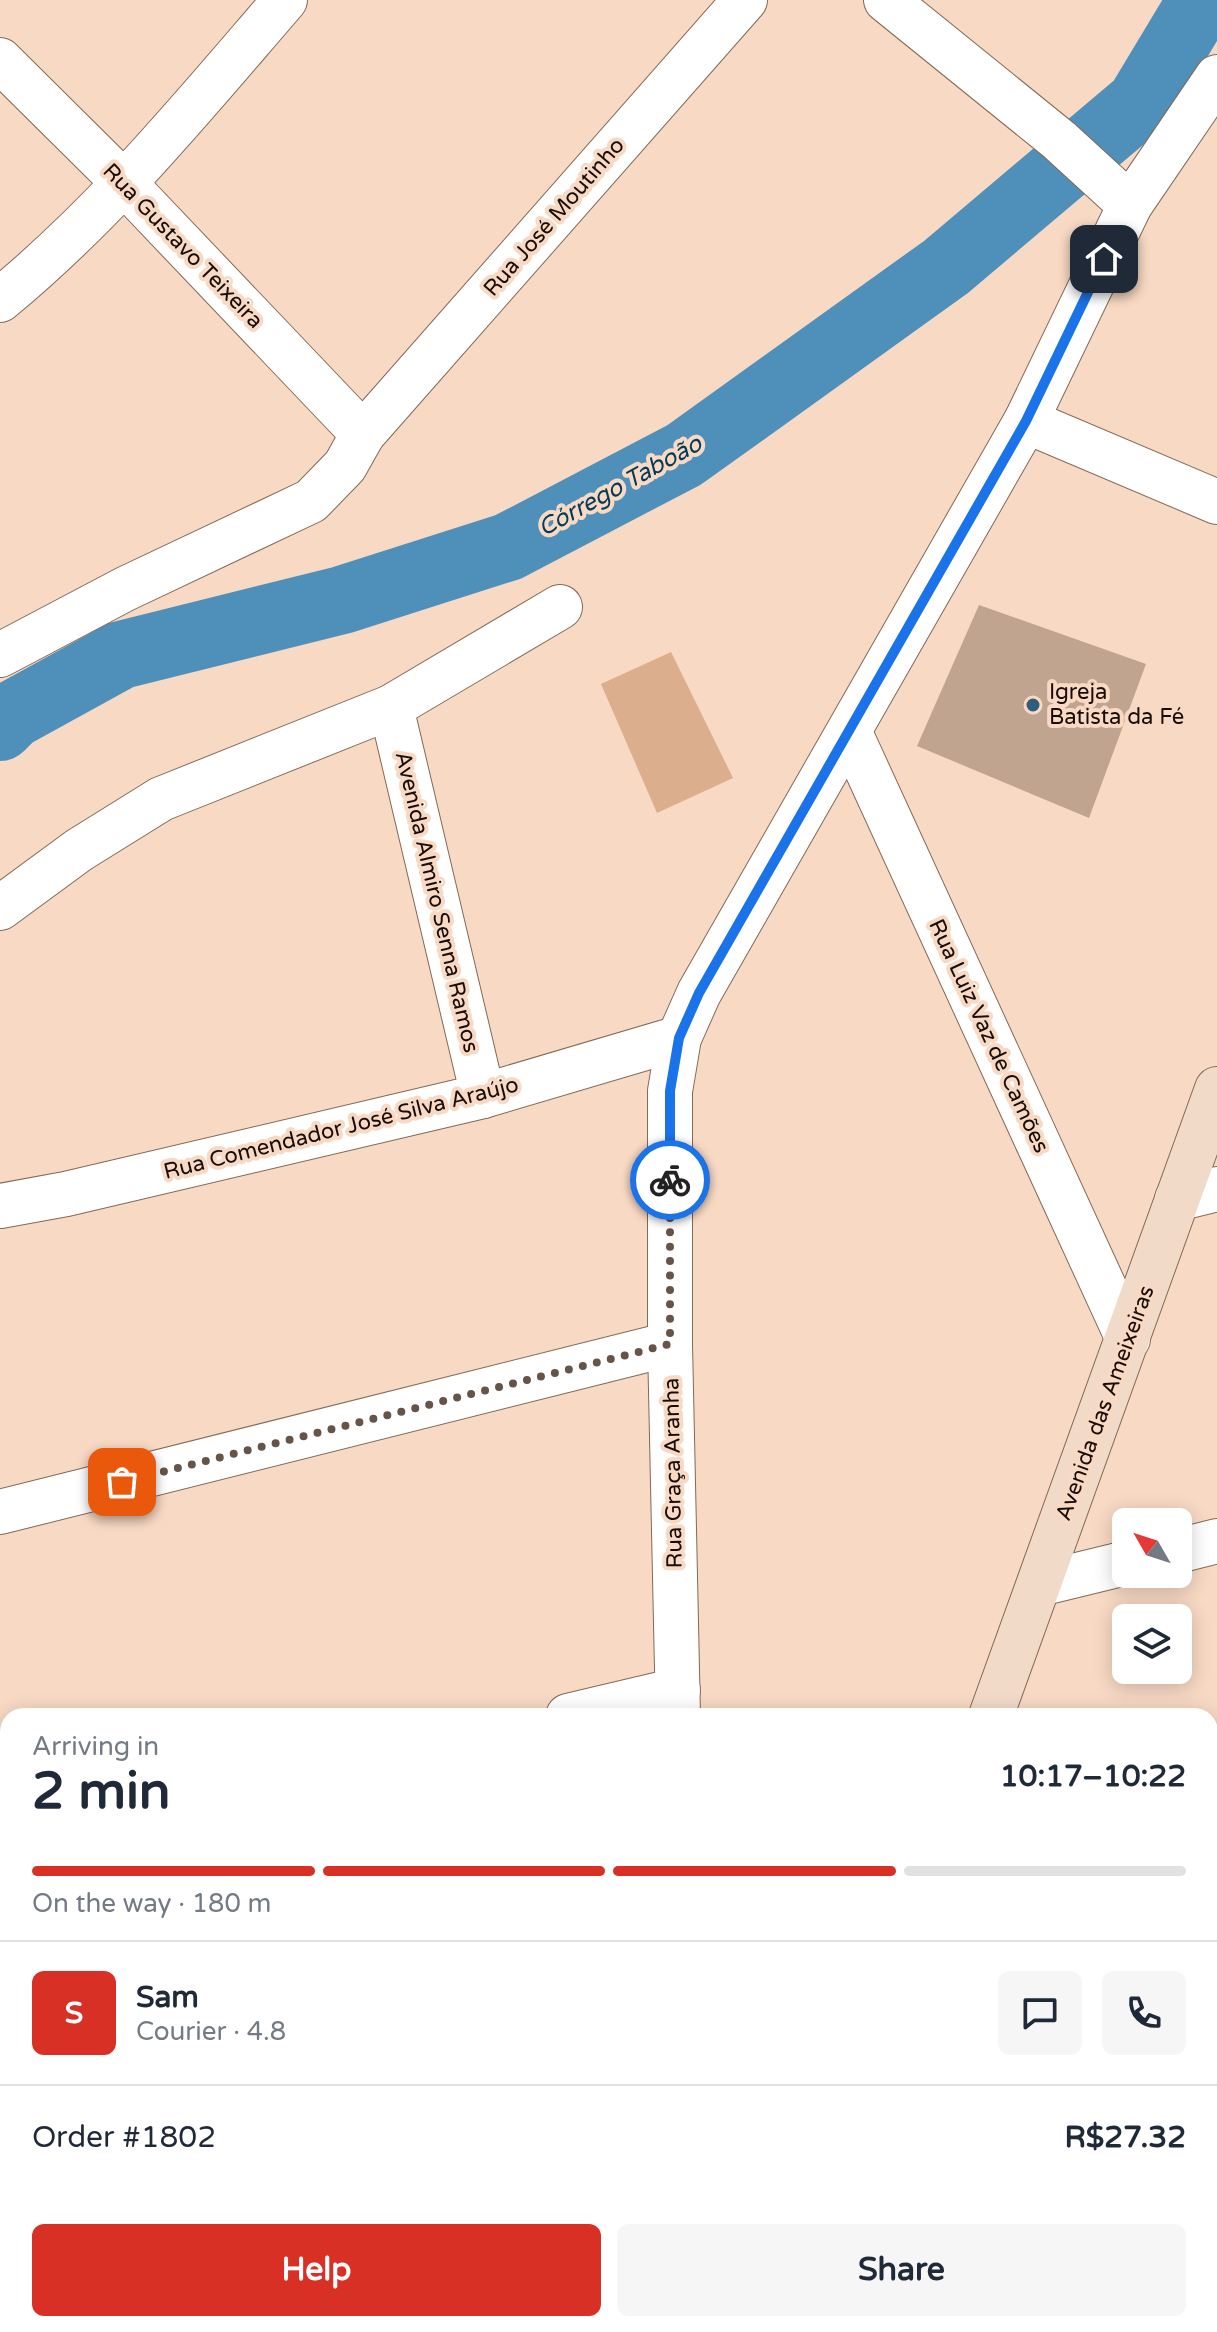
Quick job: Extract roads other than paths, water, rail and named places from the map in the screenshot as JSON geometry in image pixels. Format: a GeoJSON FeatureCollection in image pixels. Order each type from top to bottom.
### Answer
{"type":"FeatureCollection","features":[{"type":"Feature","properties":{"kind":"street"},"geometry":{"type":"LineString","coordinates":[[0,300],[35,271],[125,184],[285,0]]}},
{"type":"Feature","properties":{"kind":"street","name":"Rua José Moutinho"},"geometry":{"type":"LineString","coordinates":[[0,655],[125,589],[311,501],[345,466],[363,434],[745,0]]}},
{"type":"Feature","properties":{"kind":"street"},"geometry":{"type":"LineString","coordinates":[[886,0],[1059,140],[1126,201]]}},
{"type":"Feature","properties":{"kind":"street","name":"Rua Gustavo Teixeira"},"geometry":{"type":"LineString","coordinates":[[0,60],[125,184],[363,434]]}},
{"type":"Feature","properties":{"kind":"street","name":"Rua Graça Aranha"},"geometry":{"type":"LineString","coordinates":[[678,1703],[670,1344],[670,1091],[679,1038],[699,993],[1026,421],[1126,201],[1217,77]]}},
{"type":"Feature","properties":{"kind":"street"},"geometry":{"type":"LineString","coordinates":[[1026,421],[1217,502]]}},
{"type":"Feature","properties":{"kind":"street"},"geometry":{"type":"LineString","coordinates":[[0,908],[79,850],[161,799],[391,707],[560,607]]}},
{"type":"Feature","properties":{"kind":"street","name":"Avenida Almiro Senna Ramos"},"geometry":{"type":"LineString","coordinates":[[391,707],[483,1096]]}},
{"type":"Feature","properties":{"kind":"street","name":"Rua Luiz Vaz de Camões"},"geometry":{"type":"LineString","coordinates":[[850,733],[1128,1339]]}},
{"type":"Feature","properties":{"kind":"street","name":"Rua Comendador José Silva Araújo"},"geometry":{"type":"LineString","coordinates":[[0,1206],[66,1194],[483,1096],[679,1038]]}},
{"type":"Feature","properties":{"kind":"street","name":"Avenida das Ameixeiras"},"geometry":{"type":"LineString","coordinates":[[994,1708],[1128,1339],[1197,1194],[1217,1089]]}},
{"type":"Feature","properties":{"kind":"street"},"geometry":{"type":"LineString","coordinates":[[0,1512],[670,1344]]}},
{"type":"Feature","properties":{"kind":"street"},"geometry":{"type":"LineString","coordinates":[[1192,1547],[1217,1541]]}},
{"type":"Feature","properties":{"kind":"street"},"geometry":{"type":"LineString","coordinates":[[1040,1584],[1112,1566]]}},
{"type":"Feature","properties":{"kind":"street"},"geometry":{"type":"LineString","coordinates":[[636,1708],[678,1703]]}},
{"type":"Feature","properties":{"kind":"waterway","name":"Córrego Taboão"},"geometry":{"type":"LineString","coordinates":[[0,727],[12,715],[121,655],[342,600],[508,547],[684,455],[946,267],[1140,103],[1202,0]]}},
{"type":"Feature","properties":{"kind":"place","name":"Igreja Batista da Fé"},"geometry":{"type":"Point","coordinates":[1033,705]}}]}
